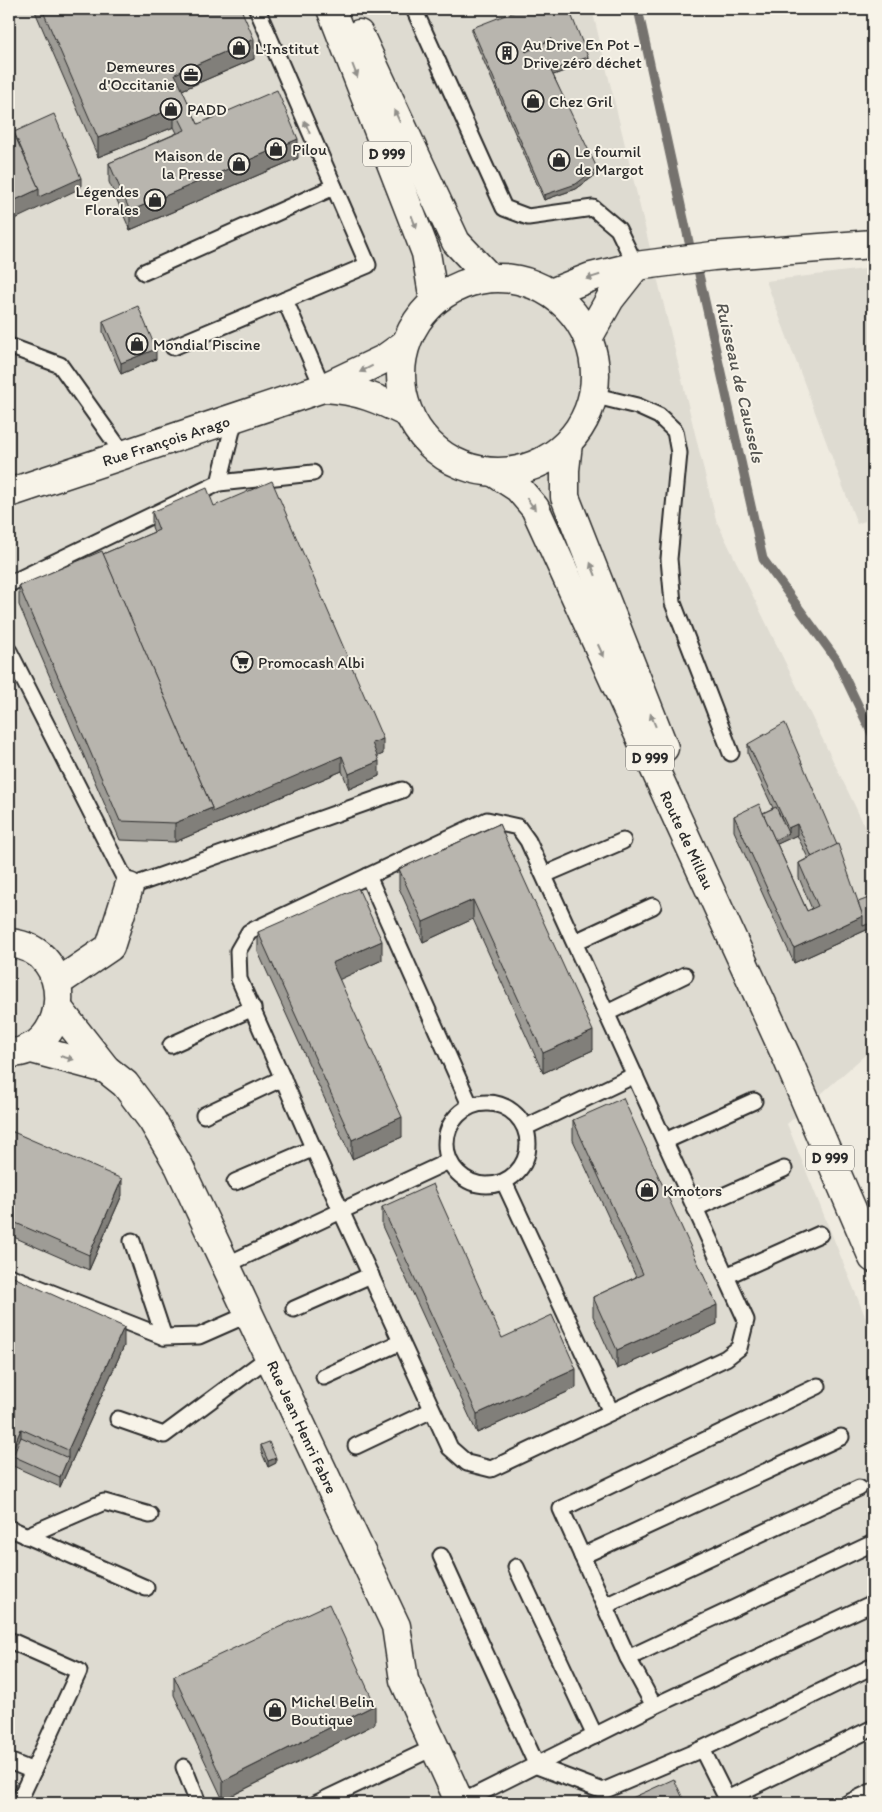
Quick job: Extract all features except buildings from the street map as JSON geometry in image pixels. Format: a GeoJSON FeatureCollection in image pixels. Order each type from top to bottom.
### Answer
{"type":"FeatureCollection","features":[{"type":"Feature","properties":{"kind":"main road","name":"D 999"},"geometry":{"type":"LineString","coordinates":[[331,9],[426,254],[434,302]]}},
{"type":"Feature","properties":{"kind":"main road","name":"D 999"},"geometry":{"type":"LineString","coordinates":[[346,9],[456,242],[490,278]]}},
{"type":"Feature","properties":{"kind":"main road"},"geometry":{"type":"LineString","coordinates":[[551,293],[591,277],[636,266],[713,256],[873,244]]}},
{"type":"Feature","properties":{"kind":"main road"},"geometry":{"type":"LineString","coordinates":[[588,338],[610,299],[636,266]]}},
{"type":"Feature","properties":{"kind":"main road"},"geometry":{"type":"LineString","coordinates":[[490,278],[521,280],[551,293],[573,313],[588,338],[596,369],[592,395],[583,423],[568,443],[547,460],[522,470],[495,472],[468,468],[443,456],[423,437],[409,414],[402,391],[401,367],[405,344],[417,321],[434,302],[460,285],[490,278]]}},
{"type":"Feature","properties":{"kind":"main road","name":"Rue François Arago"},"geometry":{"type":"LineString","coordinates":[[9,493],[323,388],[384,359],[405,344]]}},
{"type":"Feature","properties":{"kind":"main road"},"geometry":{"type":"LineString","coordinates":[[323,388],[345,389],[376,397],[409,414]]}},
{"type":"Feature","properties":{"kind":"main road","name":"Route de Millau"},"geometry":{"type":"LineString","coordinates":[[568,443],[565,470],[565,498],[787,1058]]}},
{"type":"Feature","properties":{"kind":"main road","name":"Route de Millau"},"geometry":{"type":"LineString","coordinates":[[495,472],[518,488],[535,508],[787,1058],[873,1258]]}},
{"type":"Feature","properties":{"kind":"main road"},"geometry":{"type":"LineString","coordinates":[[18,1050],[41,1039],[51,1028],[57,996],[110,948],[129,887]]}},
{"type":"Feature","properties":{"kind":"main road","name":"Rue Jean Henri Fabre"},"geometry":{"type":"LineString","coordinates":[[9,928],[18,946],[41,957],[51,969],[57,996],[106,1069],[125,1084],[152,1120],[179,1166],[396,1626],[404,1680],[460,1803]]}},
{"type":"Feature","properties":{"kind":"main road","name":"Rue Jean Henri Fabre"},"geometry":{"type":"LineString","coordinates":[[18,1050],[106,1069]]}},
{"type":"Feature","properties":{"kind":"lane"},"geometry":{"type":"LineString","coordinates":[[173,347],[368,264],[257,9]]}},
{"type":"Feature","properties":{"kind":"lane"},"geometry":{"type":"LineString","coordinates":[[414,9],[504,208],[528,217],[593,208],[618,229],[636,266]]}},
{"type":"Feature","properties":{"kind":"lane"},"geometry":{"type":"LineString","coordinates":[[144,272],[334,187]]}},
{"type":"Feature","properties":{"kind":"lane"},"geometry":{"type":"LineString","coordinates":[[285,300],[323,388]]}},
{"type":"Feature","properties":{"kind":"lane"},"geometry":{"type":"LineString","coordinates":[[9,346],[60,365],[124,455]]}},
{"type":"Feature","properties":{"kind":"lane"},"geometry":{"type":"LineString","coordinates":[[592,395],[637,406],[659,416],[675,431],[680,453],[669,559],[673,603],[731,754]]}},
{"type":"Feature","properties":{"kind":"lane"},"geometry":{"type":"LineString","coordinates":[[219,483],[235,418]]}},
{"type":"Feature","properties":{"kind":"lane"},"geometry":{"type":"LineString","coordinates":[[9,584],[219,483],[313,473]]}},
{"type":"Feature","properties":{"kind":"lane"},"geometry":{"type":"LineString","coordinates":[[9,652],[129,887],[402,790]]}},
{"type":"Feature","properties":{"kind":"lane"},"geometry":{"type":"LineString","coordinates":[[487,820],[518,827],[528,840],[544,876],[746,1320],[739,1348],[726,1358],[491,1469],[467,1463],[450,1448],[341,1211],[240,979],[238,951],[249,932],[487,820]]}},
{"type":"Feature","properties":{"kind":"lane"},"geometry":{"type":"LineString","coordinates":[[544,876],[623,841]]}},
{"type":"Feature","properties":{"kind":"lane"},"geometry":{"type":"LineString","coordinates":[[368,876],[470,1105]]}},
{"type":"Feature","properties":{"kind":"lane"},"geometry":{"type":"LineString","coordinates":[[575,942],[653,906]]}},
{"type":"Feature","properties":{"kind":"lane"},"geometry":{"type":"LineString","coordinates":[[607,1013],[686,975]]}},
{"type":"Feature","properties":{"kind":"lane"},"geometry":{"type":"LineString","coordinates":[[171,1045],[253,1008]]}},
{"type":"Feature","properties":{"kind":"lane"},"geometry":{"type":"LineString","coordinates":[[526,1127],[635,1075]]}},
{"type":"Feature","properties":{"kind":"lane"},"geometry":{"type":"LineString","coordinates":[[204,1115],[283,1078]]}},
{"type":"Feature","properties":{"kind":"lane"},"geometry":{"type":"LineString","coordinates":[[665,1141],[754,1101]]}},
{"type":"Feature","properties":{"kind":"lane"},"geometry":{"type":"LineString","coordinates":[[492,1102],[506,1107],[512,1110],[526,1127],[529,1149],[521,1169],[504,1182],[483,1186],[462,1178],[449,1160],[445,1139],[453,1119],[470,1105],[492,1102]]}},
{"type":"Feature","properties":{"kind":"lane"},"geometry":{"type":"LineString","coordinates":[[235,1182],[314,1148]]}},
{"type":"Feature","properties":{"kind":"lane"},"geometry":{"type":"LineString","coordinates":[[226,1265],[449,1160]]}},
{"type":"Feature","properties":{"kind":"lane"},"geometry":{"type":"LineString","coordinates":[[696,1208],[784,1169]]}},
{"type":"Feature","properties":{"kind":"lane"},"geometry":{"type":"LineString","coordinates":[[504,1182],[611,1412]]}},
{"type":"Feature","properties":{"kind":"lane"},"geometry":{"type":"LineString","coordinates":[[726,1276],[820,1234]]}},
{"type":"Feature","properties":{"kind":"lane"},"geometry":{"type":"LineString","coordinates":[[132,1241],[164,1337]]}},
{"type":"Feature","properties":{"kind":"lane"},"geometry":{"type":"LineString","coordinates":[[294,1309],[371,1275]]}},
{"type":"Feature","properties":{"kind":"lane"},"geometry":{"type":"LineString","coordinates":[[9,1276],[164,1337],[199,1336],[249,1314]]}},
{"type":"Feature","properties":{"kind":"lane"},"geometry":{"type":"LineString","coordinates":[[324,1376],[401,1342]]}},
{"type":"Feature","properties":{"kind":"lane"},"geometry":{"type":"LineString","coordinates":[[118,1420],[164,1435],[269,1357]]}},
{"type":"Feature","properties":{"kind":"lane"},"geometry":{"type":"LineString","coordinates":[[654,1706],[628,1658],[561,1509],[818,1386]]}},
{"type":"Feature","properties":{"kind":"lane"},"geometry":{"type":"LineString","coordinates":[[356,1446],[432,1410]]}},
{"type":"Feature","properties":{"kind":"lane"},"geometry":{"type":"LineString","coordinates":[[582,1556],[841,1437]]}},
{"type":"Feature","properties":{"kind":"lane"},"geometry":{"type":"LineString","coordinates":[[605,1606],[859,1488]]}},
{"type":"Feature","properties":{"kind":"lane"},"geometry":{"type":"LineString","coordinates":[[26,1536],[104,1502],[150,1516]]}},
{"type":"Feature","properties":{"kind":"lane"},"geometry":{"type":"LineString","coordinates":[[9,1528],[146,1588]]}},
{"type":"Feature","properties":{"kind":"lane"},"geometry":{"type":"LineString","coordinates":[[628,1658],[873,1543]]}},
{"type":"Feature","properties":{"kind":"lane"},"geometry":{"type":"LineString","coordinates":[[441,1556],[537,1766],[603,1791],[702,1749],[873,1666]]}},
{"type":"Feature","properties":{"kind":"lane"},"geometry":{"type":"LineString","coordinates":[[516,1567],[595,1736]]}},
{"type":"Feature","properties":{"kind":"lane"},"geometry":{"type":"LineString","coordinates":[[460,1803],[654,1706],[873,1604]]}},
{"type":"Feature","properties":{"kind":"lane"},"geometry":{"type":"LineString","coordinates":[[9,1640],[79,1671],[18,1803]]}},
{"type":"Feature","properties":{"kind":"lane"},"geometry":{"type":"LineString","coordinates":[[702,1749],[728,1801],[873,1728]]}},
{"type":"Feature","properties":{"kind":"lane"},"geometry":{"type":"LineString","coordinates":[[318,1803],[435,1747]]}},
{"type":"Feature","properties":{"kind":"lane"},"geometry":{"type":"LineString","coordinates":[[9,1761],[33,1772]]}},
{"type":"Feature","properties":{"kind":"lane"},"geometry":{"type":"LineString","coordinates":[[184,1767],[198,1803]]}},
{"type":"Feature","properties":{"kind":"lane"},"geometry":{"type":"LineString","coordinates":[[848,1803],[873,1791]]}},
{"type":"Feature","properties":{"kind":"shaded area"},"geometry":{"type":"Polygon","coordinates":[[[9,9],[592,9],[716,520],[873,843],[873,1048],[787,1124],[873,1336],[873,1803],[9,1803],[9,9]]]}},
{"type":"Feature","properties":{"kind":"shaded area"},"geometry":{"type":"Polygon","coordinates":[[[873,268],[873,518],[857,524],[766,281],[873,268]]]}},
{"type":"Feature","properties":{"kind":"waterway","name":"Ruisseau de Caussels"},"geometry":{"type":"LineString","coordinates":[[638,9],[691,251],[698,270],[763,559],[836,659],[873,736]]}},
{"type":"Feature","properties":{"kind":"place","name":"L'Institut"},"geometry":{"type":"Point","coordinates":[239,48]}},
{"type":"Feature","properties":{"kind":"place","name":"Au Drive En Pot - Drive zéro déchet"},"geometry":{"type":"Point","coordinates":[507,53]}},
{"type":"Feature","properties":{"kind":"place","name":"Demeures d'Occitanie"},"geometry":{"type":"Point","coordinates":[191,75]}},
{"type":"Feature","properties":{"kind":"place","name":"Chez Gril"},"geometry":{"type":"Point","coordinates":[533,101]}},
{"type":"Feature","properties":{"kind":"place","name":"PADD"},"geometry":{"type":"Point","coordinates":[171,109]}},
{"type":"Feature","properties":{"kind":"place","name":"Pilou"},"geometry":{"type":"Point","coordinates":[276,149]}},
{"type":"Feature","properties":{"kind":"place","name":"Le fournil de Margot"},"geometry":{"type":"Point","coordinates":[559,160]}},
{"type":"Feature","properties":{"kind":"place","name":"Maison de la Presse"},"geometry":{"type":"Point","coordinates":[239,164]}},
{"type":"Feature","properties":{"kind":"place","name":"Légendes Florales"},"geometry":{"type":"Point","coordinates":[155,200]}},
{"type":"Feature","properties":{"kind":"place","name":"Mondial Piscine"},"geometry":{"type":"Point","coordinates":[137,344]}},
{"type":"Feature","properties":{"kind":"place","name":"Promocash Albi"},"geometry":{"type":"Point","coordinates":[242,662]}},
{"type":"Feature","properties":{"kind":"place","name":"Kmotors"},"geometry":{"type":"Point","coordinates":[647,1190]}},
{"type":"Feature","properties":{"kind":"place","name":"Michel Belin Boutique"},"geometry":{"type":"Point","coordinates":[275,1710]}}]}
